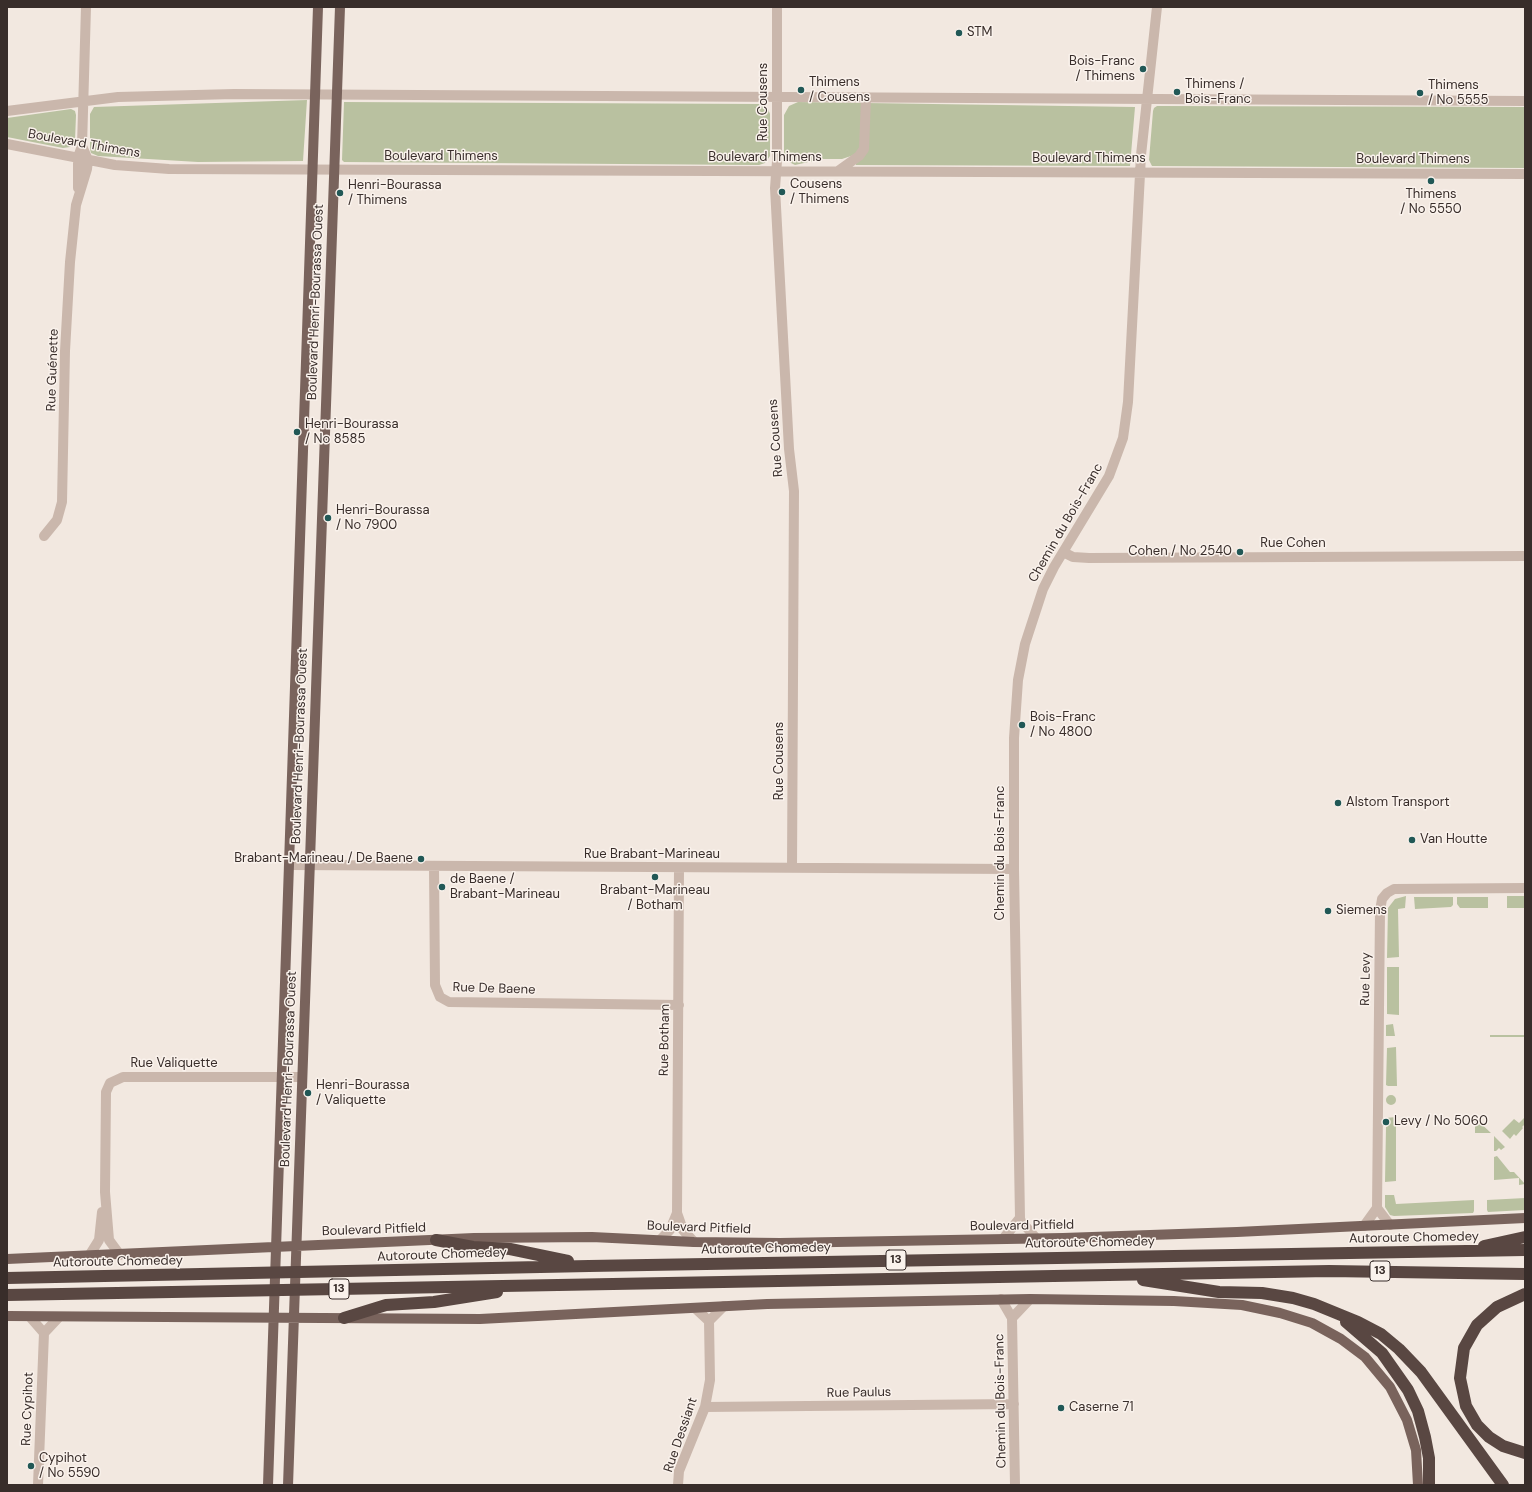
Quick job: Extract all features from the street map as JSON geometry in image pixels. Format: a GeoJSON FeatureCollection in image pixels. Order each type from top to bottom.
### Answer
{"type":"FeatureCollection","features":[{"type":"Feature","properties":{"kind":"highway"},"geometry":{"type":"LineString","coordinates":[[1459,1251],[1525,1237]]}},
{"type":"Feature","properties":{"kind":"highway"},"geometry":{"type":"LineString","coordinates":[[436,1240],[473,1247],[510,1249],[589,1266]]}},
{"type":"Feature","properties":{"kind":"highway","name":"Autoroute Chomedey"},"geometry":{"type":"LineString","coordinates":[[7,1278],[589,1266],[1525,1250]]}},
{"type":"Feature","properties":{"kind":"highway","name":"13"},"geometry":{"type":"LineString","coordinates":[[7,1295],[1329,1272],[1525,1274]]}},
{"type":"Feature","properties":{"kind":"highway"},"geometry":{"type":"LineString","coordinates":[[1110,1276],[1219,1292],[1282,1296],[1304,1300],[1381,1334],[1404,1353],[1426,1378],[1503,1485]]}},
{"type":"Feature","properties":{"kind":"highway"},"geometry":{"type":"LineString","coordinates":[[344,1318],[386,1306],[434,1302],[544,1285]]}},
{"type":"Feature","properties":{"kind":"highway"},"geometry":{"type":"LineString","coordinates":[[1525,1294],[1496,1307],[1477,1325],[1464,1348],[1460,1364],[1460,1378],[1463,1399],[1477,1425],[1499,1443],[1525,1453]]}},
{"type":"Feature","properties":{"kind":"highway"},"geometry":{"type":"LineString","coordinates":[[1332,1312],[1364,1336],[1382,1353],[1408,1390],[1418,1412],[1425,1437],[1429,1458],[1429,1485]]}},
{"type":"Feature","properties":{"kind":"main road","name":"Boulevard Henri-Bourassa Ouest"},"geometry":{"type":"LineString","coordinates":[[268,1485],[318,7]]}},
{"type":"Feature","properties":{"kind":"main road","name":"Boulevard Henri-Bourassa Ouest"},"geometry":{"type":"LineString","coordinates":[[288,1485],[308,866],[340,7]]}},
{"type":"Feature","properties":{"kind":"main road","name":"Boulevard Pitfield"},"geometry":{"type":"LineString","coordinates":[[7,1259],[528,1237],[780,1243],[1003,1239],[1176,1235],[1525,1218]]}},
{"type":"Feature","properties":{"kind":"main road"},"geometry":{"type":"LineString","coordinates":[[7,1316],[480,1319],[724,1306],[1030,1299],[1112,1299],[1221,1303],[1254,1307],[1302,1319],[1333,1334],[1365,1357],[1390,1387],[1407,1420],[1416,1450],[1418,1485]]}},
{"type":"Feature","properties":{"kind":"street","name":"Rue Guénette"},"geometry":{"type":"LineString","coordinates":[[44,536],[57,520],[62,502],[66,337],[71,255],[78,199],[78,158],[82,146],[86,7]]}},
{"type":"Feature","properties":{"kind":"street","name":"Rue Cousens"},"geometry":{"type":"LineString","coordinates":[[777,7],[778,97],[775,188],[789,441],[794,492],[792,868]]}},
{"type":"Feature","properties":{"kind":"street","name":"Chemin du Bois-Franc"},"geometry":{"type":"LineString","coordinates":[[1020,1220],[1014,869],[1014,738],[1019,674],[1025,644],[1036,608],[1047,580],[1109,476],[1123,438],[1128,402],[1140,172],[1146,100],[1157,7]]}},
{"type":"Feature","properties":{"kind":"street","name":"Boulevard Thimens"},"geometry":{"type":"LineString","coordinates":[[7,111],[83,100],[164,94],[1525,101]]}},
{"type":"Feature","properties":{"kind":"street"},"geometry":{"type":"LineString","coordinates":[[838,171],[859,156],[864,149],[866,98]]}},
{"type":"Feature","properties":{"kind":"street","name":"Boulevard Thimens"},"geometry":{"type":"LineString","coordinates":[[7,144],[122,166],[158,169],[1525,174]]}},
{"type":"Feature","properties":{"kind":"street","name":"Rue Guénette"},"geometry":{"type":"LineString","coordinates":[[78,199],[87,170],[88,160],[82,146]]}},
{"type":"Feature","properties":{"kind":"street","name":"Rue Cohen"},"geometry":{"type":"LineString","coordinates":[[1063,552],[1073,557],[1089,558],[1525,556]]}},
{"type":"Feature","properties":{"kind":"street","name":"Rue Brabant-Marineau"},"geometry":{"type":"LineString","coordinates":[[290,866],[1014,869]]}},
{"type":"Feature","properties":{"kind":"street","name":"Rue De Baene"},"geometry":{"type":"LineString","coordinates":[[434,867],[435,985],[440,997],[450,1002],[679,1005]]}},
{"type":"Feature","properties":{"kind":"street","name":"Rue Botham"},"geometry":{"type":"LineString","coordinates":[[680,868],[677,1212],[683,1230],[694,1242]]}},
{"type":"Feature","properties":{"kind":"street","name":"Rue Levy"},"geometry":{"type":"LineString","coordinates":[[1377,1208],[1380,918],[1382,899],[1386,893],[1394,889],[1525,888]]}},
{"type":"Feature","properties":{"kind":"street","name":"Rue Valiquette"},"geometry":{"type":"LineString","coordinates":[[120,1255],[109,1240],[105,1192],[106,1092],[107,1087],[114,1080],[130,1077],[301,1077]]}},
{"type":"Feature","properties":{"kind":"street","name":"Rue Valiquette"},"geometry":{"type":"LineString","coordinates":[[89,1256],[99,1240],[105,1192]]}},
{"type":"Feature","properties":{"kind":"street"},"geometry":{"type":"LineString","coordinates":[[1364,1226],[1377,1208],[1390,1225]]}},
{"type":"Feature","properties":{"kind":"street","name":"Rue Botham"},"geometry":{"type":"LineString","coordinates":[[660,1240],[670,1230],[677,1212]]}},
{"type":"Feature","properties":{"kind":"street"},"geometry":{"type":"LineString","coordinates":[[1003,1239],[1020,1220],[1036,1238]]}},
{"type":"Feature","properties":{"kind":"street"},"geometry":{"type":"LineString","coordinates":[[1001,1300],[1012,1318],[1030,1299]]}},
{"type":"Feature","properties":{"kind":"street"},"geometry":{"type":"LineString","coordinates":[[695,1308],[709,1321],[724,1306]]}},
{"type":"Feature","properties":{"kind":"street"},"geometry":{"type":"LineString","coordinates":[[30,1317],[44,1333],[59,1317]]}},
{"type":"Feature","properties":{"kind":"street","name":"Chemin du Bois-Franc"},"geometry":{"type":"LineString","coordinates":[[1012,1318],[1015,1485]]}},
{"type":"Feature","properties":{"kind":"street","name":"Rue Dessiant"},"geometry":{"type":"LineString","coordinates":[[678,1485],[679,1471],[705,1407],[711,1369],[709,1321]]}},
{"type":"Feature","properties":{"kind":"street","name":"Rue Cypihot"},"geometry":{"type":"LineString","coordinates":[[38,1485],[44,1333]]}},
{"type":"Feature","properties":{"kind":"street","name":"Rue Paulus"},"geometry":{"type":"LineString","coordinates":[[705,1407],[1014,1404]]}},
{"type":"Feature","properties":{"kind":"green space"},"geometry":{"type":"Polygon","coordinates":[[[307,100],[303,161],[198,162],[98,156],[91,153],[90,149],[90,114],[94,107],[307,100]]]}},
{"type":"Feature","properties":{"kind":"green space"},"geometry":{"type":"Polygon","coordinates":[[[344,102],[759,104],[768,109],[770,114],[770,156],[765,163],[759,165],[344,162],[342,160],[344,102]]]}},
{"type":"Feature","properties":{"kind":"green space"},"geometry":{"type":"Polygon","coordinates":[[[798,102],[1135,107],[1130,166],[856,165],[854,155],[842,159],[822,159],[795,165],[784,156],[784,115],[789,106],[798,102]]]}},
{"type":"Feature","properties":{"kind":"green space"},"geometry":{"type":"Polygon","coordinates":[[[1157,106],[1525,107],[1525,168],[1152,166],[1149,160],[1153,111],[1157,106]]]}},
{"type":"Feature","properties":{"kind":"green space"},"geometry":{"type":"Polygon","coordinates":[[[71,109],[75,111],[76,115],[75,141],[70,147],[63,148],[7,137],[7,118],[71,109]]]}},
{"type":"Feature","properties":{"kind":"green space"},"geometry":{"type":"Polygon","coordinates":[[[1406,896],[1405,908],[1398,909],[1399,957],[1387,958],[1388,908],[1395,899],[1406,896]]]}},
{"type":"Feature","properties":{"kind":"green space"},"geometry":{"type":"Polygon","coordinates":[[[1507,896],[1525,896],[1525,908],[1507,908],[1507,896]]]}},
{"type":"Feature","properties":{"kind":"green space"},"geometry":{"type":"Polygon","coordinates":[[[1414,897],[1453,897],[1453,905],[1451,907],[1415,909],[1414,897]]]}},
{"type":"Feature","properties":{"kind":"green space"},"geometry":{"type":"Polygon","coordinates":[[[1457,897],[1488,897],[1488,908],[1460,908],[1457,904],[1457,897]]]}},
{"type":"Feature","properties":{"kind":"green space"},"geometry":{"type":"Polygon","coordinates":[[[1387,967],[1399,967],[1399,1015],[1387,1014],[1387,967]]]}},
{"type":"Feature","properties":{"kind":"green space"},"geometry":{"type":"Polygon","coordinates":[[[1393,1024],[1395,1036],[1386,1036],[1386,1025],[1393,1024]]]}},
{"type":"Feature","properties":{"kind":"green space"},"geometry":{"type":"Polygon","coordinates":[[[1490,1035],[1525,1035],[1525,1037],[1490,1037],[1490,1035]]]}},
{"type":"Feature","properties":{"kind":"green space"},"geometry":{"type":"Polygon","coordinates":[[[1396,1047],[1397,1086],[1388,1086],[1386,1085],[1387,1048],[1396,1047]]]}},
{"type":"Feature","properties":{"kind":"green space"},"geometry":{"type":"Polygon","coordinates":[[[1389,1095],[1393,1095],[1396,1100],[1393,1105],[1389,1105],[1386,1102],[1386,1098],[1389,1095]]]}},
{"type":"Feature","properties":{"kind":"green space"},"geometry":{"type":"Polygon","coordinates":[[[1396,1117],[1396,1181],[1385,1182],[1386,1127],[1388,1126],[1386,1118],[1396,1117]]]}},
{"type":"Feature","properties":{"kind":"green space"},"geometry":{"type":"Polygon","coordinates":[[[1525,1117],[1525,1124],[1516,1136],[1514,1134],[1510,1139],[1502,1131],[1514,1119],[1519,1123],[1525,1117]]]}},
{"type":"Feature","properties":{"kind":"green space"},"geometry":{"type":"Polygon","coordinates":[[[1475,1118],[1491,1133],[1475,1133],[1475,1118]]]}},
{"type":"Feature","properties":{"kind":"green space"},"geometry":{"type":"Polygon","coordinates":[[[1494,1136],[1505,1147],[1501,1150],[1499,1148],[1494,1151],[1494,1136]]]}},
{"type":"Feature","properties":{"kind":"green space"},"geometry":{"type":"Polygon","coordinates":[[[1497,1156],[1510,1172],[1514,1172],[1525,1184],[1519,1185],[1519,1178],[1494,1180],[1494,1157],[1497,1156]]]}},
{"type":"Feature","properties":{"kind":"green space"},"geometry":{"type":"Polygon","coordinates":[[[1385,1195],[1394,1195],[1396,1204],[1474,1200],[1474,1211],[1473,1213],[1394,1216],[1390,1215],[1385,1207],[1385,1195]]]}},
{"type":"Feature","properties":{"kind":"green space"},"geometry":{"type":"Polygon","coordinates":[[[1525,1198],[1525,1210],[1488,1212],[1487,1210],[1487,1200],[1525,1198]]]}},
{"type":"Feature","properties":{"kind":"place","name":"STM"},"geometry":{"type":"Point","coordinates":[959,33]}},
{"type":"Feature","properties":{"kind":"place","name":"Bois-Franc / Thimens"},"geometry":{"type":"Point","coordinates":[1143,69]}},
{"type":"Feature","properties":{"kind":"place","name":"Thimens / Cousens"},"geometry":{"type":"Point","coordinates":[801,90]}},
{"type":"Feature","properties":{"kind":"place","name":"Thimens / Bois-Franc"},"geometry":{"type":"Point","coordinates":[1177,92]}},
{"type":"Feature","properties":{"kind":"place","name":"Thimens / No 5555"},"geometry":{"type":"Point","coordinates":[1420,93]}},
{"type":"Feature","properties":{"kind":"place","name":"Thimens / No 5550"},"geometry":{"type":"Point","coordinates":[1431,181]}},
{"type":"Feature","properties":{"kind":"place","name":"Cousens / Thimens"},"geometry":{"type":"Point","coordinates":[782,192]}},
{"type":"Feature","properties":{"kind":"place","name":"Henri-Bourassa / Thimens"},"geometry":{"type":"Point","coordinates":[340,193]}},
{"type":"Feature","properties":{"kind":"place","name":"Henri-Bourassa / No 8585"},"geometry":{"type":"Point","coordinates":[297,432]}},
{"type":"Feature","properties":{"kind":"place","name":"Henri-Bourassa / No 7900"},"geometry":{"type":"Point","coordinates":[328,518]}},
{"type":"Feature","properties":{"kind":"place","name":"Cohen / No 2540"},"geometry":{"type":"Point","coordinates":[1240,552]}},
{"type":"Feature","properties":{"kind":"place","name":"Bois-Franc / No 4800"},"geometry":{"type":"Point","coordinates":[1022,725]}},
{"type":"Feature","properties":{"kind":"place","name":"Alstom Transport"},"geometry":{"type":"Point","coordinates":[1338,803]}},
{"type":"Feature","properties":{"kind":"place","name":"Van Houtte"},"geometry":{"type":"Point","coordinates":[1412,840]}},
{"type":"Feature","properties":{"kind":"place","name":"Brabant-Marineau / De Baene"},"geometry":{"type":"Point","coordinates":[421,859]}},
{"type":"Feature","properties":{"kind":"place","name":"Brabant-Marineau / Botham"},"geometry":{"type":"Point","coordinates":[655,877]}},
{"type":"Feature","properties":{"kind":"place","name":"de Baene / Brabant-Marineau"},"geometry":{"type":"Point","coordinates":[442,887]}},
{"type":"Feature","properties":{"kind":"place","name":"Siemens"},"geometry":{"type":"Point","coordinates":[1328,911]}},
{"type":"Feature","properties":{"kind":"place","name":"Henri-Bourassa / Valiquette"},"geometry":{"type":"Point","coordinates":[308,1093]}},
{"type":"Feature","properties":{"kind":"place","name":"Levy / No 5060"},"geometry":{"type":"Point","coordinates":[1386,1122]}},
{"type":"Feature","properties":{"kind":"place","name":"Caserne 71"},"geometry":{"type":"Point","coordinates":[1061,1408]}},
{"type":"Feature","properties":{"kind":"place","name":"Cypihot / No 5590"},"geometry":{"type":"Point","coordinates":[31,1466]}}]}
